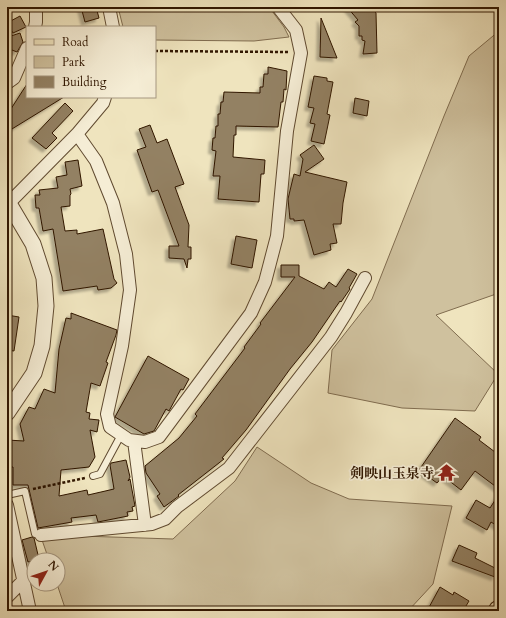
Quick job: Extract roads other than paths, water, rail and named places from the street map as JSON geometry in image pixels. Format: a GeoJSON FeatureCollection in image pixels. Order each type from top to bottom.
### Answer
{"type":"FeatureCollection","features":[{"type":"Feature","properties":{"kind":"street"},"geometry":{"type":"LineString","coordinates":[[34,26],[36,22],[36,7]]}},
{"type":"Feature","properties":{"kind":"street"},"geometry":{"type":"LineString","coordinates":[[109,7],[113,26]]}},
{"type":"Feature","properties":{"kind":"street"},"geometry":{"type":"LineString","coordinates":[[77,134],[96,161],[114,203],[126,254],[130,290],[122,346],[107,414],[110,427],[129,440],[145,442],[159,437],[251,313],[265,282],[277,236],[287,131],[301,53],[296,30],[278,7]]}},
{"type":"Feature","properties":{"kind":"street"},"geometry":{"type":"LineString","coordinates":[[7,83],[14,78],[26,50]]}},
{"type":"Feature","properties":{"kind":"street"},"geometry":{"type":"LineString","coordinates":[[8,409],[34,372],[42,346],[46,306],[44,278],[33,244],[8,203],[77,134],[103,103],[105,98]]}},
{"type":"Feature","properties":{"kind":"street"},"geometry":{"type":"LineString","coordinates":[[41,535],[146,525],[165,519],[177,507],[229,468],[331,337],[365,278]]}},
{"type":"Feature","properties":{"kind":"street"},"geometry":{"type":"LineString","coordinates":[[134,441],[146,525]]}},
{"type":"Feature","properties":{"kind":"street"},"geometry":{"type":"LineString","coordinates":[[7,505],[30,611]]}},
{"type":"Feature","properties":{"kind":"street"},"geometry":{"type":"LineString","coordinates":[[7,597],[23,581]]}},
{"type":"Feature","properties":{"kind":"lane"},"geometry":{"type":"LineString","coordinates":[[93,476],[100,474],[121,435]]}},
{"type":"Feature","properties":{"kind":"lane"},"geometry":{"type":"LineString","coordinates":[[7,495],[25,491],[35,534],[41,535]]}},
{"type":"Feature","properties":{"kind":"place","name":"剣映山玉泉寺"},"geometry":{"type":"Point","coordinates":[447,473]}}]}
